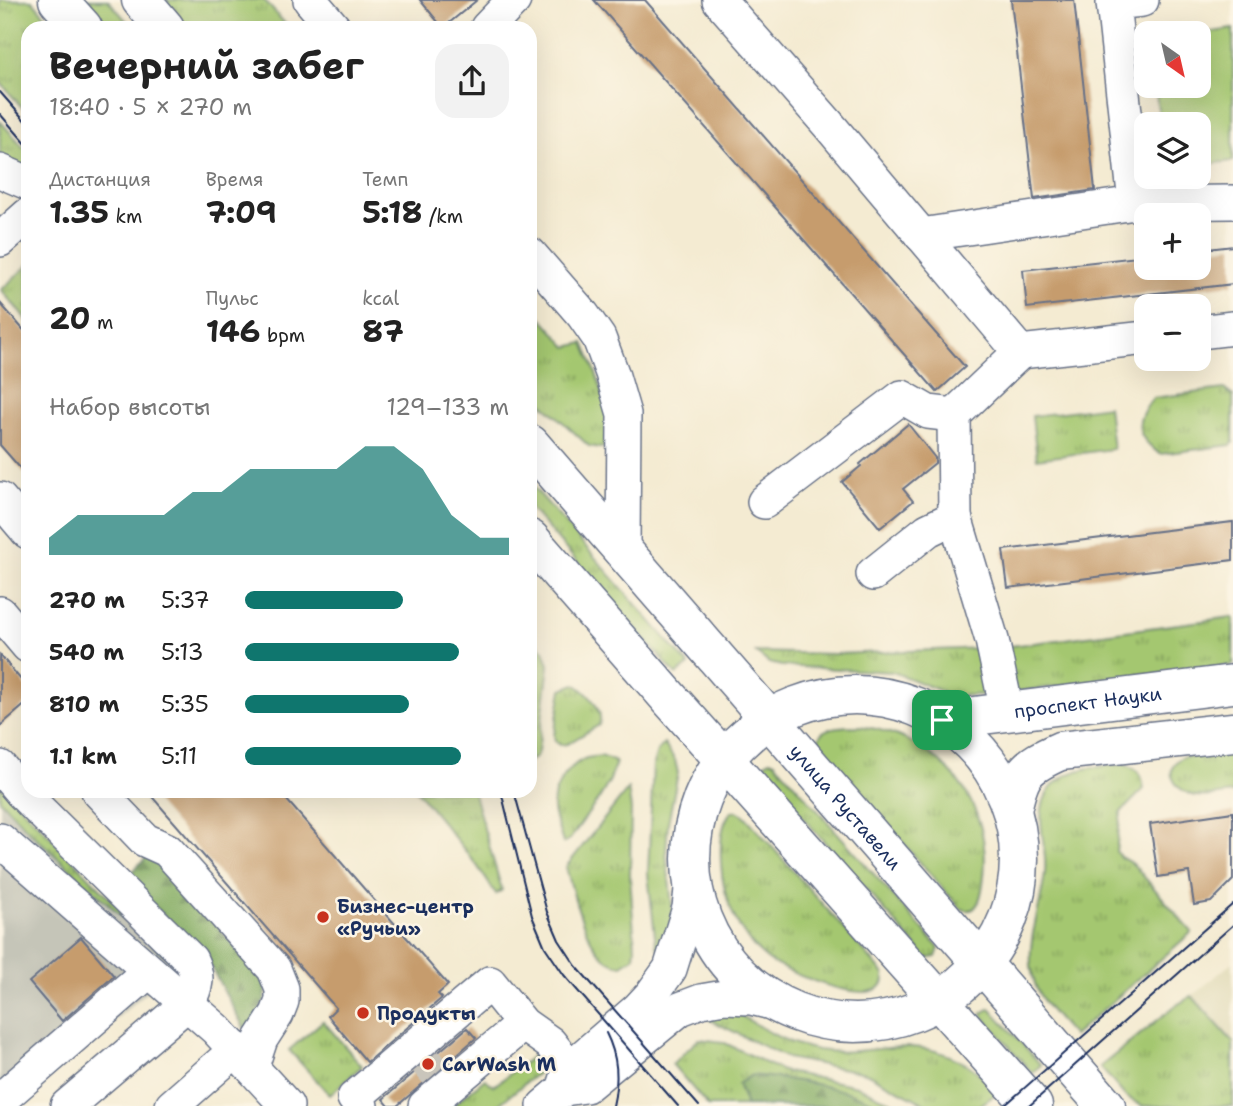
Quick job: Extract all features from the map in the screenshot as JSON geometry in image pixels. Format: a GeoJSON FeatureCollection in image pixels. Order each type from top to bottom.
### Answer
{"type":"FeatureCollection","features":[{"type":"Feature","properties":{"kind":"main road"},"geometry":{"type":"LineString","coordinates":[[58,0],[77,21]]}},
{"type":"Feature","properties":{"kind":"main road"},"geometry":{"type":"LineString","coordinates":[[141,0],[159,21]]}},
{"type":"Feature","properties":{"kind":"main road","name":"улица Руставели"},"geometry":{"type":"LineString","coordinates":[[537,452],[1106,1106]]}},
{"type":"Feature","properties":{"kind":"main road"},"geometry":{"type":"LineString","coordinates":[[537,547],[1033,1106]]}},
{"type":"Feature","properties":{"kind":"main road","name":"проспект Науки"},"geometry":{"type":"LineString","coordinates":[[942,720],[1233,684]]}},
{"type":"Feature","properties":{"kind":"main road"},"geometry":{"type":"LineString","coordinates":[[856,695],[901,701],[942,720],[958,731],[985,758],[996,774],[1012,810],[1019,850],[1016,891],[1003,930],[981,964],[939,1001],[898,1017],[858,1023],[818,1019],[780,1005],[747,982],[721,953],[707,930],[692,880],[692,848],[697,817],[708,787],[724,760],[745,738],[770,719],[811,701],[856,695]]}},
{"type":"Feature","properties":{"kind":"main road"},"geometry":{"type":"LineString","coordinates":[[1012,810],[1019,779],[1038,761],[1059,751],[1233,732]]}},
{"type":"Feature","properties":{"kind":"street"},"geometry":{"type":"LineString","coordinates":[[310,0],[342,11]]}},
{"type":"Feature","properties":{"kind":"street"},"geometry":{"type":"LineString","coordinates":[[494,21],[514,0]]}},
{"type":"Feature","properties":{"kind":"street"},"geometry":{"type":"LineString","coordinates":[[719,0],[828,124],[1020,352]]}},
{"type":"Feature","properties":{"kind":"street"},"geometry":{"type":"LineString","coordinates":[[1142,0],[1113,4],[1136,203],[1233,202]]}},
{"type":"Feature","properties":{"kind":"street"},"geometry":{"type":"LineString","coordinates":[[0,171],[21,180]]}},
{"type":"Feature","properties":{"kind":"street"},"geometry":{"type":"LineString","coordinates":[[921,235],[1134,203]]}},
{"type":"Feature","properties":{"kind":"street"},"geometry":{"type":"LineString","coordinates":[[0,240],[21,221]]}},
{"type":"Feature","properties":{"kind":"street"},"geometry":{"type":"LineString","coordinates":[[537,262],[583,315],[599,338],[612,373],[624,414],[623,548]]}},
{"type":"Feature","properties":{"kind":"street"},"geometry":{"type":"LineString","coordinates":[[1211,331],[1233,328]]}},
{"type":"Feature","properties":{"kind":"street"},"geometry":{"type":"LineString","coordinates":[[1007,711],[992,640],[955,517],[954,415],[1020,352],[1134,339]]}},
{"type":"Feature","properties":{"kind":"street"},"geometry":{"type":"LineString","coordinates":[[764,502],[902,397],[928,412],[954,415]]}},
{"type":"Feature","properties":{"kind":"street"},"geometry":{"type":"LineString","coordinates":[[0,499],[21,524]]}},
{"type":"Feature","properties":{"kind":"street"},"geometry":{"type":"LineString","coordinates":[[873,574],[928,530],[955,517]]}},
{"type":"Feature","properties":{"kind":"street"},"geometry":{"type":"LineString","coordinates":[[0,613],[21,638]]}},
{"type":"Feature","properties":{"kind":"street"},"geometry":{"type":"LineString","coordinates":[[0,767],[21,792]]}},
{"type":"Feature","properties":{"kind":"street"},"geometry":{"type":"LineString","coordinates":[[27,798],[191,960],[198,975],[195,990],[188,1003],[67,1106]]}},
{"type":"Feature","properties":{"kind":"street"},"geometry":{"type":"LineString","coordinates":[[105,798],[145,840],[167,850],[274,969],[282,989],[282,1001],[277,1014],[261,1039],[244,1058],[172,1106]]}},
{"type":"Feature","properties":{"kind":"street"},"geometry":{"type":"LineString","coordinates":[[0,839],[188,1003],[244,1058],[287,1106]]}},
{"type":"Feature","properties":{"kind":"street"},"geometry":{"type":"LineString","coordinates":[[559,1088],[652,994],[670,969],[690,908],[692,880]]}},
{"type":"Feature","properties":{"kind":"street"},"geometry":{"type":"LineString","coordinates":[[0,1100],[149,971]]}},
{"type":"Feature","properties":{"kind":"street"},"geometry":{"type":"LineString","coordinates":[[429,1074],[491,982],[523,1024],[550,1043],[559,1088]]}},
{"type":"Feature","properties":{"kind":"street"},"geometry":{"type":"LineString","coordinates":[[559,1088],[586,1086],[680,1009],[723,998],[751,998],[780,1005]]}},
{"type":"Feature","properties":{"kind":"street"},"geometry":{"type":"LineString","coordinates":[[361,1106],[354,1098],[429,1074],[523,1024]]}},
{"type":"Feature","properties":{"kind":"shaded area"},"geometry":{"type":"Polygon","coordinates":[[[0,800],[30,832],[176,966],[18,1106],[0,1106],[0,800]]]}},
{"type":"Feature","properties":{"kind":"shaded area"},"geometry":{"type":"Polygon","coordinates":[[[1233,962],[1233,1042],[1192,996],[1233,962]]]}},
{"type":"Feature","properties":{"kind":"green space"},"geometry":{"type":"Polygon","coordinates":[[[0,0],[32,0],[50,21],[21,21],[21,106],[0,82],[0,0]]]}},
{"type":"Feature","properties":{"kind":"green space"},"geometry":{"type":"Polygon","coordinates":[[[86,0],[108,0],[127,21],[105,21],[86,0]]]}},
{"type":"Feature","properties":{"kind":"green space"},"geometry":{"type":"Polygon","coordinates":[[[164,0],[264,0],[283,21],[183,21],[164,0]]]}},
{"type":"Feature","properties":{"kind":"green space"},"geometry":{"type":"Polygon","coordinates":[[[1233,29],[1233,161],[1211,164],[1211,112],[1158,112],[1157,98],[1211,98],[1211,32],[1233,29]]]}},
{"type":"Feature","properties":{"kind":"green space"},"geometry":{"type":"Polygon","coordinates":[[[0,121],[21,144],[21,169],[0,159],[0,121]]]}},
{"type":"Feature","properties":{"kind":"green space"},"geometry":{"type":"Polygon","coordinates":[[[21,271],[21,313],[1,290],[21,271]]]}},
{"type":"Feature","properties":{"kind":"green space"},"geometry":{"type":"Polygon","coordinates":[[[537,313],[567,347],[584,343],[605,404],[610,443],[601,448],[589,446],[537,398],[537,313]]]}},
{"type":"Feature","properties":{"kind":"green space"},"geometry":{"type":"Polygon","coordinates":[[[1224,389],[1233,396],[1231,445],[1160,454],[1142,435],[1142,414],[1153,398],[1224,389]]]}},
{"type":"Feature","properties":{"kind":"green space"},"geometry":{"type":"Polygon","coordinates":[[[1108,406],[1113,449],[1037,459],[1032,416],[1108,406]]]}},
{"type":"Feature","properties":{"kind":"green space"},"geometry":{"type":"Polygon","coordinates":[[[537,491],[689,665],[676,675],[537,516],[537,491]]]}},
{"type":"Feature","properties":{"kind":"green space"},"geometry":{"type":"Polygon","coordinates":[[[1233,617],[1233,665],[1013,692],[1003,647],[1233,617]]]}},
{"type":"Feature","properties":{"kind":"green space"},"geometry":{"type":"Polygon","coordinates":[[[537,644],[544,650],[549,665],[537,754],[537,644]]]}},
{"type":"Feature","properties":{"kind":"green space"},"geometry":{"type":"Polygon","coordinates":[[[982,648],[993,694],[954,696],[893,672],[782,666],[769,663],[755,652],[836,654],[982,648]]]}},
{"type":"Feature","properties":{"kind":"green space"},"geometry":{"type":"Polygon","coordinates":[[[575,684],[597,708],[599,725],[567,744],[560,745],[555,741],[554,735],[562,689],[575,684]]]}},
{"type":"Feature","properties":{"kind":"green space"},"geometry":{"type":"Polygon","coordinates":[[[860,726],[888,733],[914,744],[937,759],[956,778],[971,801],[980,826],[985,854],[982,889],[974,908],[960,908],[819,747],[821,734],[825,731],[838,727],[860,726]]]}},
{"type":"Feature","properties":{"kind":"green space"},"geometry":{"type":"Polygon","coordinates":[[[664,744],[675,760],[678,773],[668,823],[666,852],[673,914],[664,958],[656,945],[648,874],[653,765],[657,752],[664,744]]]}},
{"type":"Feature","properties":{"kind":"green space"},"geometry":{"type":"Polygon","coordinates":[[[1233,750],[1233,793],[1192,795],[1180,788],[1173,778],[1173,767],[1182,757],[1233,750]]]}},
{"type":"Feature","properties":{"kind":"green space"},"geometry":{"type":"Polygon","coordinates":[[[601,756],[616,762],[610,780],[570,839],[563,843],[553,810],[557,788],[566,774],[578,763],[586,758],[601,756]]]}},
{"type":"Feature","properties":{"kind":"green space"},"geometry":{"type":"Polygon","coordinates":[[[770,760],[775,762],[939,948],[936,957],[927,959],[763,772],[765,763],[770,760]]]}},
{"type":"Feature","properties":{"kind":"green space"},"geometry":{"type":"Polygon","coordinates":[[[1125,764],[1139,773],[1144,789],[1121,812],[1116,851],[1120,857],[1133,864],[1192,932],[1073,1036],[1042,998],[1032,970],[1032,942],[1045,872],[1042,808],[1051,788],[1066,775],[1095,767],[1125,764]]]}},
{"type":"Feature","properties":{"kind":"green space"},"geometry":{"type":"Polygon","coordinates":[[[0,785],[176,966],[30,832],[0,800],[0,785]]]}},
{"type":"Feature","properties":{"kind":"green space"},"geometry":{"type":"Polygon","coordinates":[[[628,789],[631,809],[630,876],[635,948],[634,957],[622,965],[610,961],[600,953],[591,940],[578,909],[566,867],[628,789]]]}},
{"type":"Feature","properties":{"kind":"green space"},"geometry":{"type":"Polygon","coordinates":[[[423,798],[475,798],[502,890],[496,894],[476,864],[423,798]]]}},
{"type":"Feature","properties":{"kind":"green space"},"geometry":{"type":"Polygon","coordinates":[[[737,811],[744,815],[884,974],[881,986],[870,991],[833,987],[777,965],[757,950],[734,916],[722,877],[723,830],[727,817],[731,812],[737,811]]]}},
{"type":"Feature","properties":{"kind":"green space"},"geometry":{"type":"Polygon","coordinates":[[[147,857],[167,867],[267,985],[265,999],[251,1030],[244,1028],[205,956],[125,878],[147,857]]]}},
{"type":"Feature","properties":{"kind":"green space"},"geometry":{"type":"Polygon","coordinates":[[[1192,996],[1233,1042],[1233,1106],[1142,1106],[1125,1096],[1100,1067],[1175,1006],[1192,996]]]}},
{"type":"Feature","properties":{"kind":"green space"},"geometry":{"type":"Polygon","coordinates":[[[989,1009],[1041,1065],[1032,1073],[984,1017],[982,1013],[989,1009]]]}},
{"type":"Feature","properties":{"kind":"green space"},"geometry":{"type":"Polygon","coordinates":[[[731,1010],[782,1039],[818,1050],[841,1052],[909,1047],[944,1054],[975,1070],[996,1094],[979,1106],[929,1106],[866,1073],[787,1058],[696,1013],[731,1010]]]}},
{"type":"Feature","properties":{"kind":"green space"},"geometry":{"type":"Polygon","coordinates":[[[323,1021],[362,1066],[330,1095],[289,1050],[323,1021]]]}},
{"type":"Feature","properties":{"kind":"green space"},"geometry":{"type":"Polygon","coordinates":[[[699,1039],[723,1042],[782,1071],[857,1086],[900,1106],[708,1106],[672,1064],[699,1039]]]}},
{"type":"Feature","properties":{"kind":"green space"},"geometry":{"type":"Polygon","coordinates":[[[542,1049],[552,1061],[497,1106],[452,1106],[485,1079],[494,1086],[542,1049]]]}},
{"type":"Feature","properties":{"kind":"green space"},"geometry":{"type":"Polygon","coordinates":[[[752,1075],[835,1089],[883,1106],[746,1106],[738,1084],[752,1075]]]}},
{"type":"Feature","properties":{"kind":"building"},"geometry":{"type":"Polygon","coordinates":[[[420,0],[477,0],[452,21],[437,21],[420,0]]]}},
{"type":"Feature","properties":{"kind":"building"},"geometry":{"type":"Polygon","coordinates":[[[594,0],[645,0],[965,367],[937,392],[594,0]]]}},
{"type":"Feature","properties":{"kind":"building"},"geometry":{"type":"Polygon","coordinates":[[[1011,0],[1074,0],[1095,190],[1034,199],[1011,0]]]}},
{"type":"Feature","properties":{"kind":"building"},"geometry":{"type":"Polygon","coordinates":[[[1233,246],[1233,284],[1027,308],[1023,270],[1134,257],[1134,280],[1211,280],[1211,249],[1233,246]]]}},
{"type":"Feature","properties":{"kind":"building"},"geometry":{"type":"Polygon","coordinates":[[[0,303],[21,327],[21,469],[0,445],[0,303]]]}},
{"type":"Feature","properties":{"kind":"building"},"geometry":{"type":"Polygon","coordinates":[[[908,424],[935,458],[935,463],[903,489],[913,501],[880,528],[842,482],[908,424]]]}},
{"type":"Feature","properties":{"kind":"building"},"geometry":{"type":"Polygon","coordinates":[[[1233,522],[1233,560],[1008,588],[1003,550],[1233,522]]]}},
{"type":"Feature","properties":{"kind":"building"},"geometry":{"type":"Polygon","coordinates":[[[0,655],[21,680],[21,708],[0,726],[0,655]]]}},
{"type":"Feature","properties":{"kind":"building","name":"Бизнес-центр «Ручьи»"},"geometry":{"type":"Polygon","coordinates":[[[153,798],[285,798],[448,985],[438,994],[442,998],[367,1062],[328,1016],[336,1008],[153,798]]]}},
{"type":"Feature","properties":{"kind":"building"},"geometry":{"type":"Polygon","coordinates":[[[1233,812],[1233,880],[1211,902],[1194,905],[1189,872],[1158,877],[1150,824],[1233,812]]]}},
{"type":"Feature","properties":{"kind":"building"},"geometry":{"type":"Polygon","coordinates":[[[81,937],[114,976],[62,1021],[29,982],[81,937]]]}},
{"type":"Feature","properties":{"kind":"building"},"geometry":{"type":"Polygon","coordinates":[[[467,1028],[476,1038],[397,1106],[389,1106],[383,1099],[467,1028]]]}},
{"type":"Feature","properties":{"kind":"tunnel"},"geometry":{"type":"LineString","coordinates":[[420,1055],[436,1073]]}},
{"type":"Feature","properties":{"kind":"tram line"},"geometry":{"type":"LineString","coordinates":[[0,92],[21,116]]}},
{"type":"Feature","properties":{"kind":"tram line"},"geometry":{"type":"LineString","coordinates":[[0,114],[21,138]]}},
{"type":"Feature","properties":{"kind":"tram line"},"geometry":{"type":"LineString","coordinates":[[503,798],[532,916],[545,947],[564,975],[678,1106]]}},
{"type":"Feature","properties":{"kind":"tram line"},"geometry":{"type":"LineString","coordinates":[[516,798],[547,912],[559,940],[576,966],[699,1106]]}},
{"type":"Feature","properties":{"kind":"tram line"},"geometry":{"type":"LineString","coordinates":[[1004,1106],[1233,904]]}},
{"type":"Feature","properties":{"kind":"tram line"},"geometry":{"type":"LineString","coordinates":[[1029,1106],[1233,925]]}},
{"type":"Feature","properties":{"kind":"tram line"},"geometry":{"type":"LineString","coordinates":[[606,1033],[616,1068],[613,1106]]}},
{"type":"Feature","properties":{"kind":"place","name":"Бизнес-центр «Ручьи»"},"geometry":{"type":"Point","coordinates":[323,917]}},
{"type":"Feature","properties":{"kind":"place","name":"Продукты"},"geometry":{"type":"Point","coordinates":[363,1013]}},
{"type":"Feature","properties":{"kind":"place","name":"CarWash M"},"geometry":{"type":"Point","coordinates":[428,1064]}},
{"type":"Feature","properties":{"kind":"route"},"geometry":{"type":"LineString","coordinates":[[833,696],[878,697],[901,701],[942,720],[958,731],[985,758],[996,774],[1012,810],[1017,830],[1019,870],[1011,911],[1003,930],[971,975],[939,1001],[917,1011],[858,1023],[818,1019],[780,1005],[737,973],[707,930],[698,906],[692,880],[692,848],[697,817],[708,787],[724,760],[745,738],[770,719],[811,701],[833,696]]}}]}
